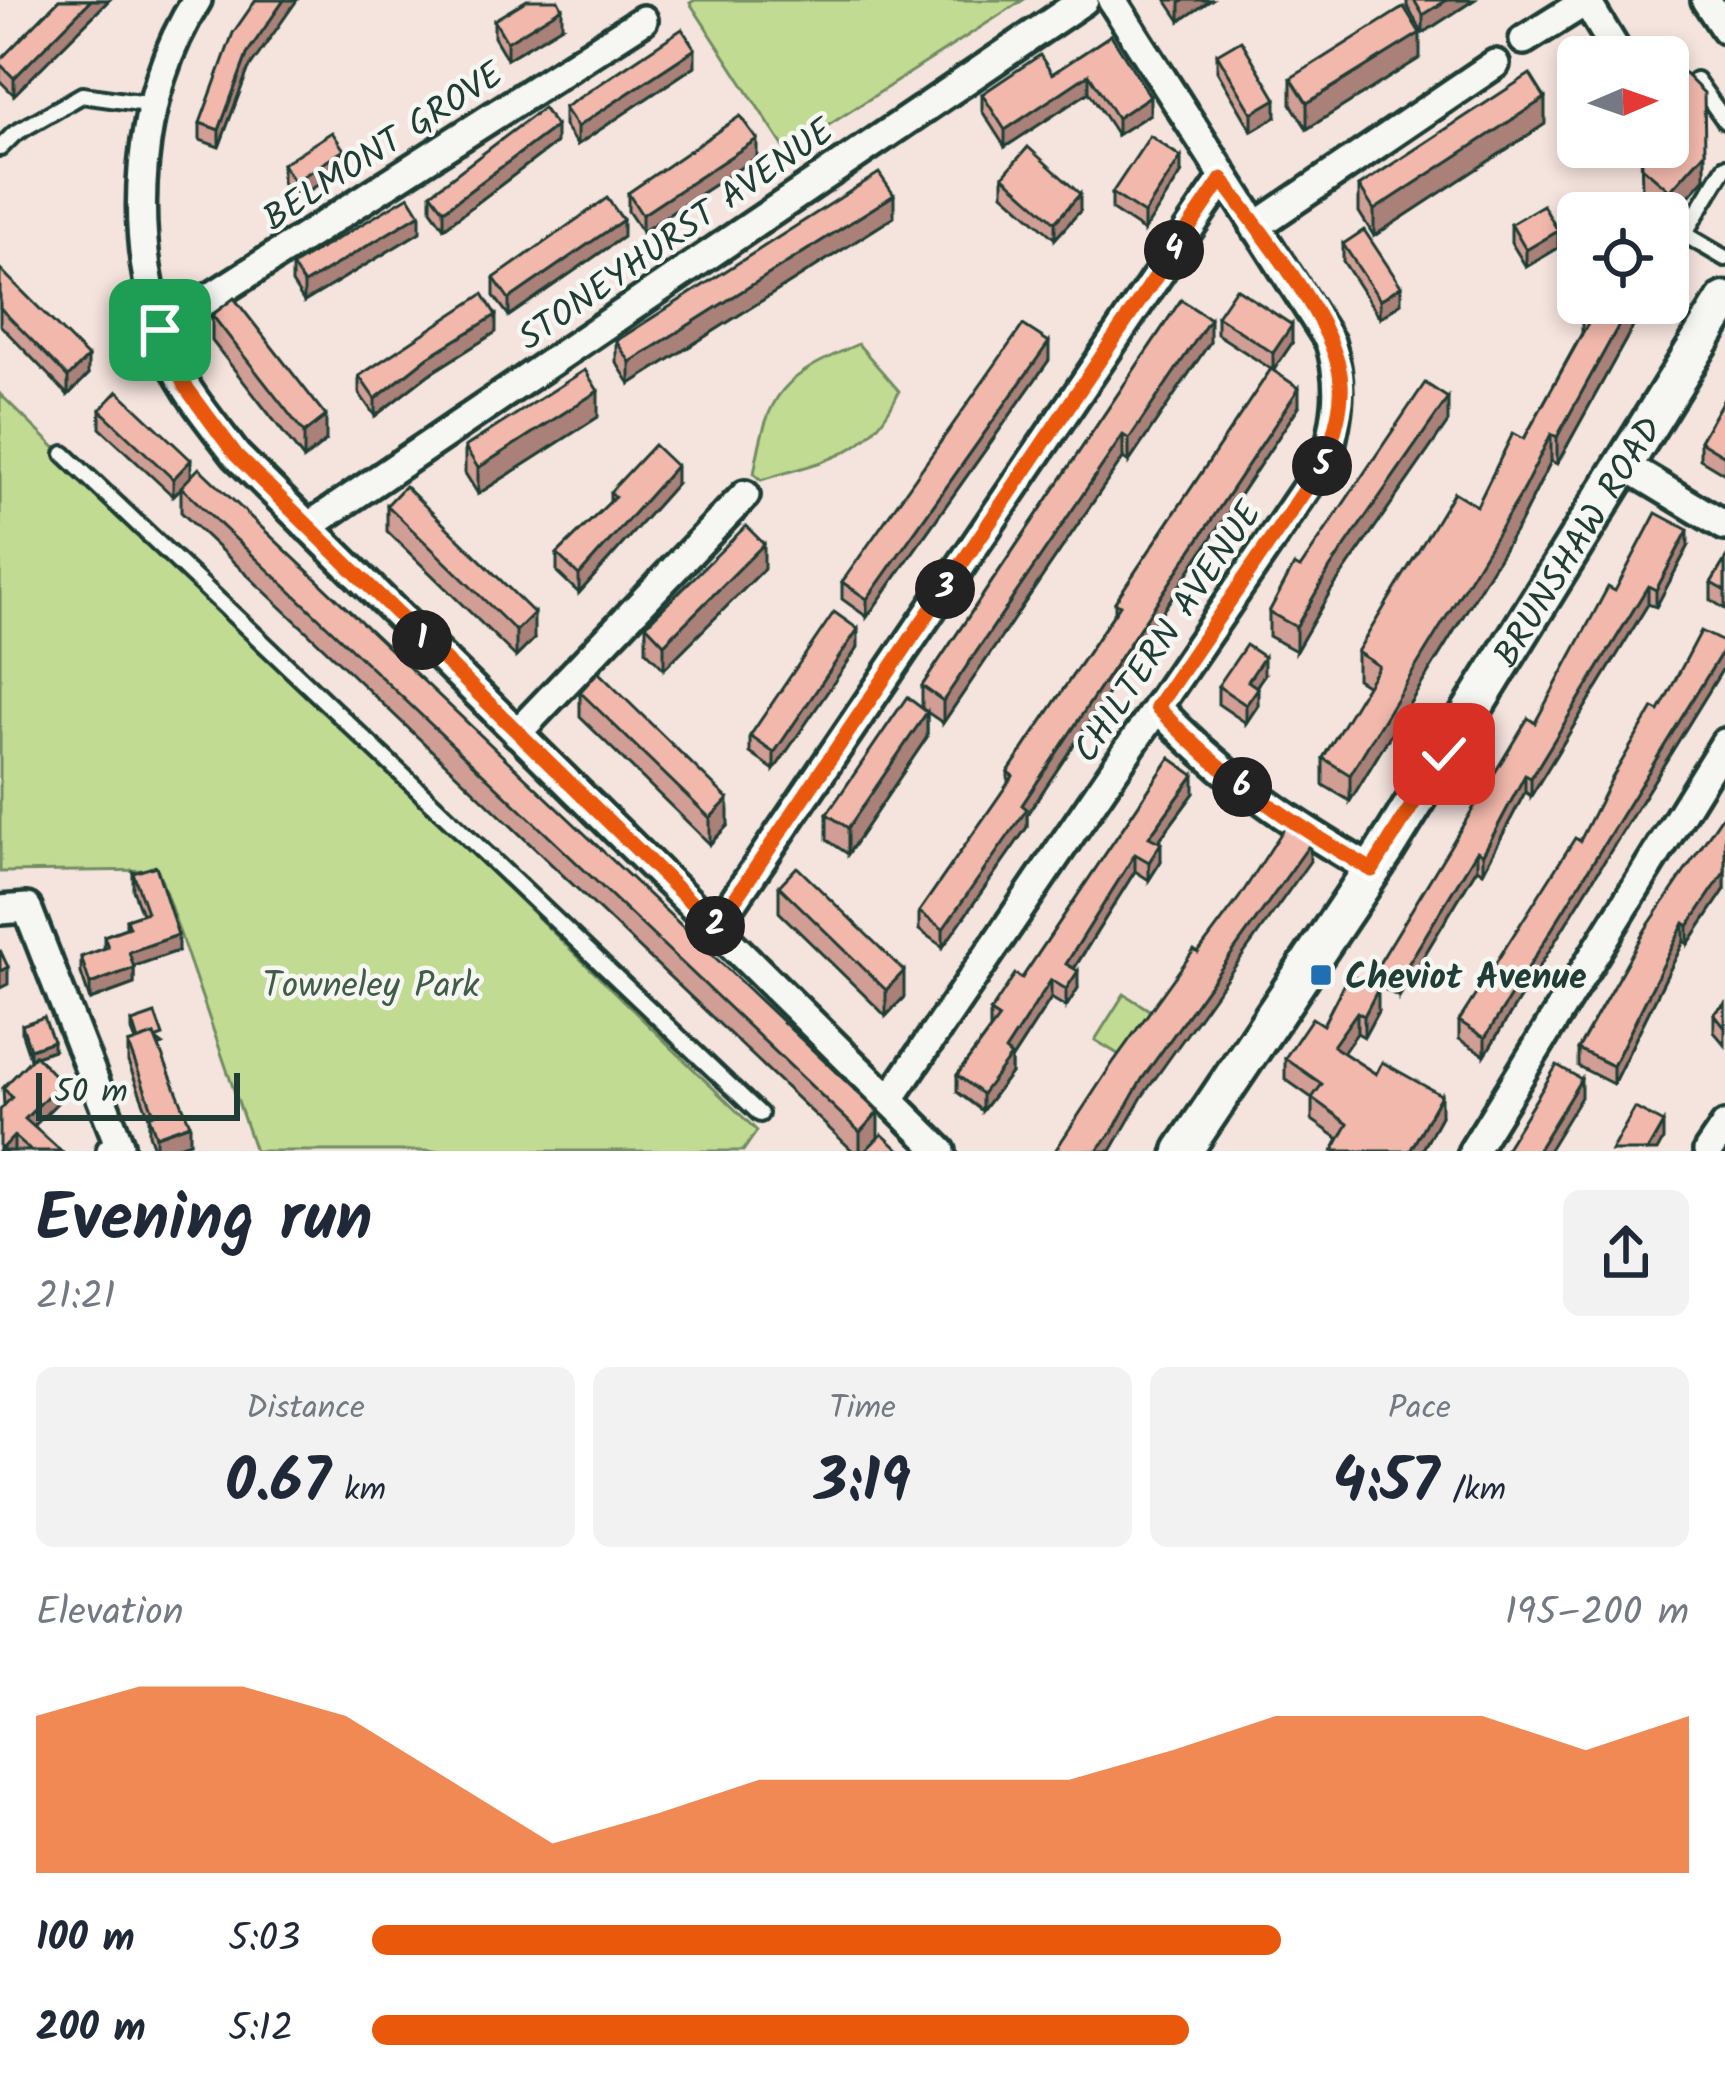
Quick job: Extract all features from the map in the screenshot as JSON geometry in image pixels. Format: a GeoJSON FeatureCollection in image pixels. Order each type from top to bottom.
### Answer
{"type":"FeatureCollection","features":[{"type":"Feature","properties":{"kind":"street"},"geometry":{"type":"LineString","coordinates":[[197,0],[170,55],[142,164],[142,252],[160,330],[185,386],[236,455],[941,1151]]}},
{"type":"Feature","properties":{"kind":"street","name":"STONEYHURST AVENUE"},"geometry":{"type":"LineString","coordinates":[[308,527],[1084,0]]}},
{"type":"Feature","properties":{"kind":"street","name":"CHILTERN AVENUE"},"geometry":{"type":"LineString","coordinates":[[890,1100],[1327,458],[1337,418],[1342,382],[1330,342],[1112,0]]}},
{"type":"Feature","properties":{"kind":"street"},"geometry":{"type":"LineString","coordinates":[[1524,40],[1587,0],[1607,36]]}},
{"type":"Feature","properties":{"kind":"street"},"geometry":{"type":"LineString","coordinates":[[1706,0],[1725,29]]}},
{"type":"Feature","properties":{"kind":"street","name":"BELMONT GROVE"},"geometry":{"type":"LineString","coordinates":[[160,330],[643,20]]}},
{"type":"Feature","properties":{"kind":"street"},"geometry":{"type":"LineString","coordinates":[[1255,227],[1495,64]]}},
{"type":"Feature","properties":{"kind":"street"},"geometry":{"type":"LineString","coordinates":[[716,927],[1222,179]]}},
{"type":"Feature","properties":{"kind":"street","name":"BRUNSHAW ROAD"},"geometry":{"type":"LineString","coordinates":[[1193,1148],[1372,870],[1725,301]]}},
{"type":"Feature","properties":{"kind":"street"},"geometry":{"type":"LineString","coordinates":[[1624,466],[1725,526]]}},
{"type":"Feature","properties":{"kind":"street"},"geometry":{"type":"LineString","coordinates":[[518,734],[745,495]]}},
{"type":"Feature","properties":{"kind":"street"},"geometry":{"type":"LineString","coordinates":[[1157,707],[1206,760],[1280,816],[1372,870]]}},
{"type":"Feature","properties":{"kind":"street"},"geometry":{"type":"LineString","coordinates":[[1473,1151],[1725,743]]}},
{"type":"Feature","properties":{"kind":"street"},"geometry":{"type":"LineString","coordinates":[[0,910],[27,908],[119,1144],[111,1151]]}},
{"type":"Feature","properties":{"kind":"street"},"geometry":{"type":"LineString","coordinates":[[1708,1151],[1725,1126]]}},
{"type":"Feature","properties":{"kind":"lane"},"geometry":{"type":"LineString","coordinates":[[1696,80],[1725,122]]}},
{"type":"Feature","properties":{"kind":"lane"},"geometry":{"type":"LineString","coordinates":[[0,148],[14,134],[82,94],[154,105]]}},
{"type":"Feature","properties":{"kind":"lane"},"geometry":{"type":"LineString","coordinates":[[1725,167],[1684,234],[1725,258]]}},
{"type":"Feature","properties":{"kind":"lane"},"geometry":{"type":"LineString","coordinates":[[64,454],[760,1114]]}},
{"type":"Feature","properties":{"kind":"green space"},"geometry":{"type":"Polygon","coordinates":[[[1023,0],[787,152],[690,3],[1023,0]]]}},
{"type":"Feature","properties":{"kind":"green space"},"geometry":{"type":"Polygon","coordinates":[[[858,344],[899,391],[887,413],[874,430],[843,453],[761,480],[754,474],[759,446],[782,391],[811,367],[858,344]]]}},
{"type":"Feature","properties":{"kind":"green space","name":"Towneley Park"},"geometry":{"type":"Polygon","coordinates":[[[0,394],[757,1131],[743,1151],[255,1151],[158,870],[0,872],[0,394]]]}},
{"type":"Feature","properties":{"kind":"green space"},"geometry":{"type":"Polygon","coordinates":[[[1124,994],[1157,1015],[1126,1059],[1095,1040],[1124,994]]]}},
{"type":"Feature","properties":{"kind":"building"},"geometry":{"type":"Polygon","coordinates":[[[59,0],[91,0],[14,78],[0,60],[59,0]]]}},
{"type":"Feature","properties":{"kind":"building"},"geometry":{"type":"Polygon","coordinates":[[[256,0],[284,0],[248,52],[219,130],[200,123],[233,33],[256,0]]]}},
{"type":"Feature","properties":{"kind":"building"},"geometry":{"type":"Polygon","coordinates":[[[527,0],[558,0],[562,8],[507,42],[494,20],[527,0]]]}},
{"type":"Feature","properties":{"kind":"building"},"geometry":{"type":"Polygon","coordinates":[[[1414,0],[1447,0],[1423,15],[1414,0]]]}},
{"type":"Feature","properties":{"kind":"building"},"geometry":{"type":"Polygon","coordinates":[[[1404,7],[1420,33],[1307,103],[1291,78],[1404,7]]]}},
{"type":"Feature","properties":{"kind":"building"},"geometry":{"type":"Polygon","coordinates":[[[682,29],[695,49],[577,127],[564,108],[682,29]]]}},
{"type":"Feature","properties":{"kind":"building"},"geometry":{"type":"Polygon","coordinates":[[[1111,35],[1150,96],[1117,118],[1089,74],[1005,130],[982,94],[1040,55],[1052,74],[1111,35]]]}},
{"type":"Feature","properties":{"kind":"building"},"geometry":{"type":"Polygon","coordinates":[[[1241,40],[1276,99],[1252,113],[1217,54],[1241,40]]]}},
{"type":"Feature","properties":{"kind":"building"},"geometry":{"type":"Polygon","coordinates":[[[1530,74],[1545,98],[1374,210],[1359,186],[1530,74]]]}},
{"type":"Feature","properties":{"kind":"building"},"geometry":{"type":"Polygon","coordinates":[[[1689,78],[1704,93],[1705,152],[1670,191],[1643,168],[1689,168],[1689,78]]]}},
{"type":"Feature","properties":{"kind":"building"},"geometry":{"type":"Polygon","coordinates":[[[543,108],[556,126],[444,210],[431,193],[543,108]]]}},
{"type":"Feature","properties":{"kind":"building"},"geometry":{"type":"Polygon","coordinates":[[[740,116],[757,139],[642,215],[628,193],[740,116]]]}},
{"type":"Feature","properties":{"kind":"building"},"geometry":{"type":"Polygon","coordinates":[[[332,132],[344,150],[294,182],[282,164],[332,132]]]}},
{"type":"Feature","properties":{"kind":"building"},"geometry":{"type":"Polygon","coordinates":[[[1150,136],[1181,157],[1144,214],[1112,193],[1150,136]]]}},
{"type":"Feature","properties":{"kind":"building"},"geometry":{"type":"Polygon","coordinates":[[[1028,147],[1080,194],[1055,222],[1003,176],[1028,147]]]}},
{"type":"Feature","properties":{"kind":"building"},"geometry":{"type":"Polygon","coordinates":[[[879,173],[894,195],[630,362],[616,341],[879,173]]]}},
{"type":"Feature","properties":{"kind":"building"},"geometry":{"type":"Polygon","coordinates":[[[409,196],[420,214],[304,284],[292,266],[409,196]]]}},
{"type":"Feature","properties":{"kind":"building"},"geometry":{"type":"Polygon","coordinates":[[[607,198],[623,220],[509,299],[494,278],[607,198]]]}},
{"type":"Feature","properties":{"kind":"building"},"geometry":{"type":"Polygon","coordinates":[[[1543,205],[1557,232],[1526,250],[1511,224],[1543,205]]]}},
{"type":"Feature","properties":{"kind":"building"},"geometry":{"type":"Polygon","coordinates":[[[1364,230],[1401,286],[1380,300],[1343,244],[1364,230]]]}},
{"type":"Feature","properties":{"kind":"building"},"geometry":{"type":"Polygon","coordinates":[[[0,269],[88,357],[68,377],[0,308],[0,269]]]}},
{"type":"Feature","properties":{"kind":"building"},"geometry":{"type":"Polygon","coordinates":[[[1236,288],[1292,325],[1273,353],[1217,316],[1236,288]]]}},
{"type":"Feature","properties":{"kind":"building"},"geometry":{"type":"Polygon","coordinates":[[[483,294],[496,315],[428,357],[375,399],[359,376],[483,294]]]}},
{"type":"Feature","properties":{"kind":"building"},"geometry":{"type":"Polygon","coordinates":[[[234,298],[326,416],[304,433],[212,315],[234,298]]]}},
{"type":"Feature","properties":{"kind":"building"},"geometry":{"type":"Polygon","coordinates":[[[1181,300],[1210,319],[1129,439],[1123,435],[943,701],[922,686],[1181,300]]]}},
{"type":"Feature","properties":{"kind":"building"},"geometry":{"type":"Polygon","coordinates":[[[1588,324],[1619,324],[1557,437],[1551,434],[1520,496],[1350,775],[1323,758],[1379,666],[1357,652],[1454,492],[1477,506],[1513,433],[1524,439],[1588,324]]]}},
{"type":"Feature","properties":{"kind":"building"},"geometry":{"type":"Polygon","coordinates":[[[1023,325],[1049,342],[867,599],[842,582],[1023,325]]]}},
{"type":"Feature","properties":{"kind":"building"},"geometry":{"type":"Polygon","coordinates":[[[1271,369],[1299,388],[1022,805],[1027,809],[943,929],[919,912],[1013,776],[1008,772],[1120,605],[1115,602],[1271,369]]]}},
{"type":"Feature","properties":{"kind":"building"},"geometry":{"type":"Polygon","coordinates":[[[585,370],[598,391],[478,468],[465,447],[585,370]]]}},
{"type":"Feature","properties":{"kind":"building"},"geometry":{"type":"Polygon","coordinates":[[[1425,383],[1448,398],[1330,568],[1296,627],[1269,612],[1294,565],[1300,568],[1425,383]]]}},
{"type":"Feature","properties":{"kind":"building"},"geometry":{"type":"Polygon","coordinates":[[[118,391],[191,460],[173,479],[100,410],[118,391]]]}},
{"type":"Feature","properties":{"kind":"building"},"geometry":{"type":"Polygon","coordinates":[[[1725,397],[1725,456],[1700,441],[1725,397]]]}},
{"type":"Feature","properties":{"kind":"building"},"geometry":{"type":"Polygon","coordinates":[[[654,445],[676,466],[579,575],[557,554],[615,497],[610,492],[654,445]]]}},
{"type":"Feature","properties":{"kind":"building"},"geometry":{"type":"Polygon","coordinates":[[[199,468],[878,1112],[860,1132],[181,487],[199,468]]]}},
{"type":"Feature","properties":{"kind":"building"},"geometry":{"type":"Polygon","coordinates":[[[405,486],[534,613],[516,631],[387,505],[405,486]]]}},
{"type":"Feature","properties":{"kind":"building"},"geometry":{"type":"Polygon","coordinates":[[[1656,513],[1688,530],[1656,590],[1648,586],[1531,778],[1525,775],[1483,854],[1477,851],[1399,979],[1377,967],[1528,718],[1535,723],[1608,587],[1615,591],[1656,513]]]}},
{"type":"Feature","properties":{"kind":"building"},"geometry":{"type":"Polygon","coordinates":[[[746,526],[764,544],[664,644],[646,625],[746,526]]]}},
{"type":"Feature","properties":{"kind":"building"},"geometry":{"type":"Polygon","coordinates":[[[1725,560],[1725,591],[1711,583],[1725,560]]]}},
{"type":"Feature","properties":{"kind":"building"},"geometry":{"type":"Polygon","coordinates":[[[834,612],[858,629],[774,753],[750,736],[834,612]]]}},
{"type":"Feature","properties":{"kind":"building"},"geometry":{"type":"Polygon","coordinates":[[[1701,631],[1725,647],[1485,1038],[1459,1021],[1575,838],[1580,841],[1612,778],[1653,708],[1659,711],[1701,631]]]}},
{"type":"Feature","properties":{"kind":"building"},"geometry":{"type":"Polygon","coordinates":[[[1246,645],[1264,657],[1248,681],[1258,688],[1246,705],[1218,686],[1246,645]]]}},
{"type":"Feature","properties":{"kind":"building"},"geometry":{"type":"Polygon","coordinates":[[[598,672],[728,799],[710,818],[580,692],[598,672]]]}},
{"type":"Feature","properties":{"kind":"building"},"geometry":{"type":"Polygon","coordinates":[[[907,697],[927,712],[848,828],[827,814],[907,697]]]}},
{"type":"Feature","properties":{"kind":"building"},"geometry":{"type":"Polygon","coordinates":[[[1170,758],[1194,775],[1149,837],[1161,843],[1149,862],[1135,854],[1066,964],[1078,971],[1066,989],[1051,980],[1005,1051],[1011,1056],[982,1094],[957,1075],[999,1018],[990,1012],[1015,974],[1022,978],[1170,758]]]}},
{"type":"Feature","properties":{"kind":"building"},"geometry":{"type":"Polygon","coordinates":[[[1725,812],[1725,871],[1688,926],[1684,923],[1613,1066],[1578,1049],[1645,930],[1725,812]]]}},
{"type":"Feature","properties":{"kind":"building"},"geometry":{"type":"Polygon","coordinates":[[[1285,827],[1310,844],[1142,1079],[1112,1132],[1097,1151],[1055,1151],[1114,1061],[1194,950],[1198,953],[1239,898],[1285,827]]]}},
{"type":"Feature","properties":{"kind":"building"},"geometry":{"type":"Polygon","coordinates":[[[156,866],[178,935],[129,952],[134,968],[90,984],[81,957],[108,947],[104,936],[129,927],[126,919],[147,912],[133,873],[156,866]]]}},
{"type":"Feature","properties":{"kind":"building"},"geometry":{"type":"Polygon","coordinates":[[[797,867],[904,971],[886,990],[779,886],[797,867]]]}},
{"type":"Feature","properties":{"kind":"building"},"geometry":{"type":"Polygon","coordinates":[[[1349,974],[1378,989],[1364,1016],[1357,1012],[1333,1046],[1376,1074],[1382,1062],[1441,1095],[1410,1151],[1333,1151],[1348,1124],[1312,1098],[1322,1084],[1285,1058],[1312,1018],[1323,1025],[1349,974]]]}},
{"type":"Feature","properties":{"kind":"building"},"geometry":{"type":"Polygon","coordinates":[[[1725,1004],[1725,1028],[1714,1014],[1725,1004]]]}},
{"type":"Feature","properties":{"kind":"building"},"geometry":{"type":"Polygon","coordinates":[[[155,1014],[163,1036],[138,1041],[132,1022],[155,1014]]]}},
{"type":"Feature","properties":{"kind":"building"},"geometry":{"type":"Polygon","coordinates":[[[44,1017],[53,1041],[30,1049],[22,1025],[44,1017]]]}},
{"type":"Feature","properties":{"kind":"building"},"geometry":{"type":"Polygon","coordinates":[[[154,1035],[190,1124],[156,1136],[149,1116],[154,1114],[128,1044],[154,1035]]]}},
{"type":"Feature","properties":{"kind":"building"},"geometry":{"type":"Polygon","coordinates":[[[35,1055],[61,1082],[25,1119],[61,1151],[31,1151],[14,1136],[0,1151],[0,1110],[12,1097],[3,1088],[35,1055]]]}},
{"type":"Feature","properties":{"kind":"building"},"geometry":{"type":"Polygon","coordinates":[[[1557,1065],[1581,1079],[1537,1151],[1504,1151],[1557,1065]]]}},
{"type":"Feature","properties":{"kind":"building"},"geometry":{"type":"Polygon","coordinates":[[[1635,1108],[1663,1123],[1647,1151],[1611,1151],[1635,1108]]]}},
{"type":"Feature","properties":{"kind":"building"},"geometry":{"type":"Polygon","coordinates":[[[882,1134],[900,1151],[865,1151],[882,1134]]]}},
{"type":"Feature","properties":{"kind":"place","name":"Cheviot Avenue"},"geometry":{"type":"Point","coordinates":[1321,975]}},
{"type":"Feature","properties":{"kind":"route"},"geometry":{"type":"LineString","coordinates":[[160,330],[185,386],[236,455],[716,927],[1222,179],[1330,342],[1342,382],[1327,458],[1157,707],[1206,760],[1280,816],[1372,870],[1444,754]]}}]}
